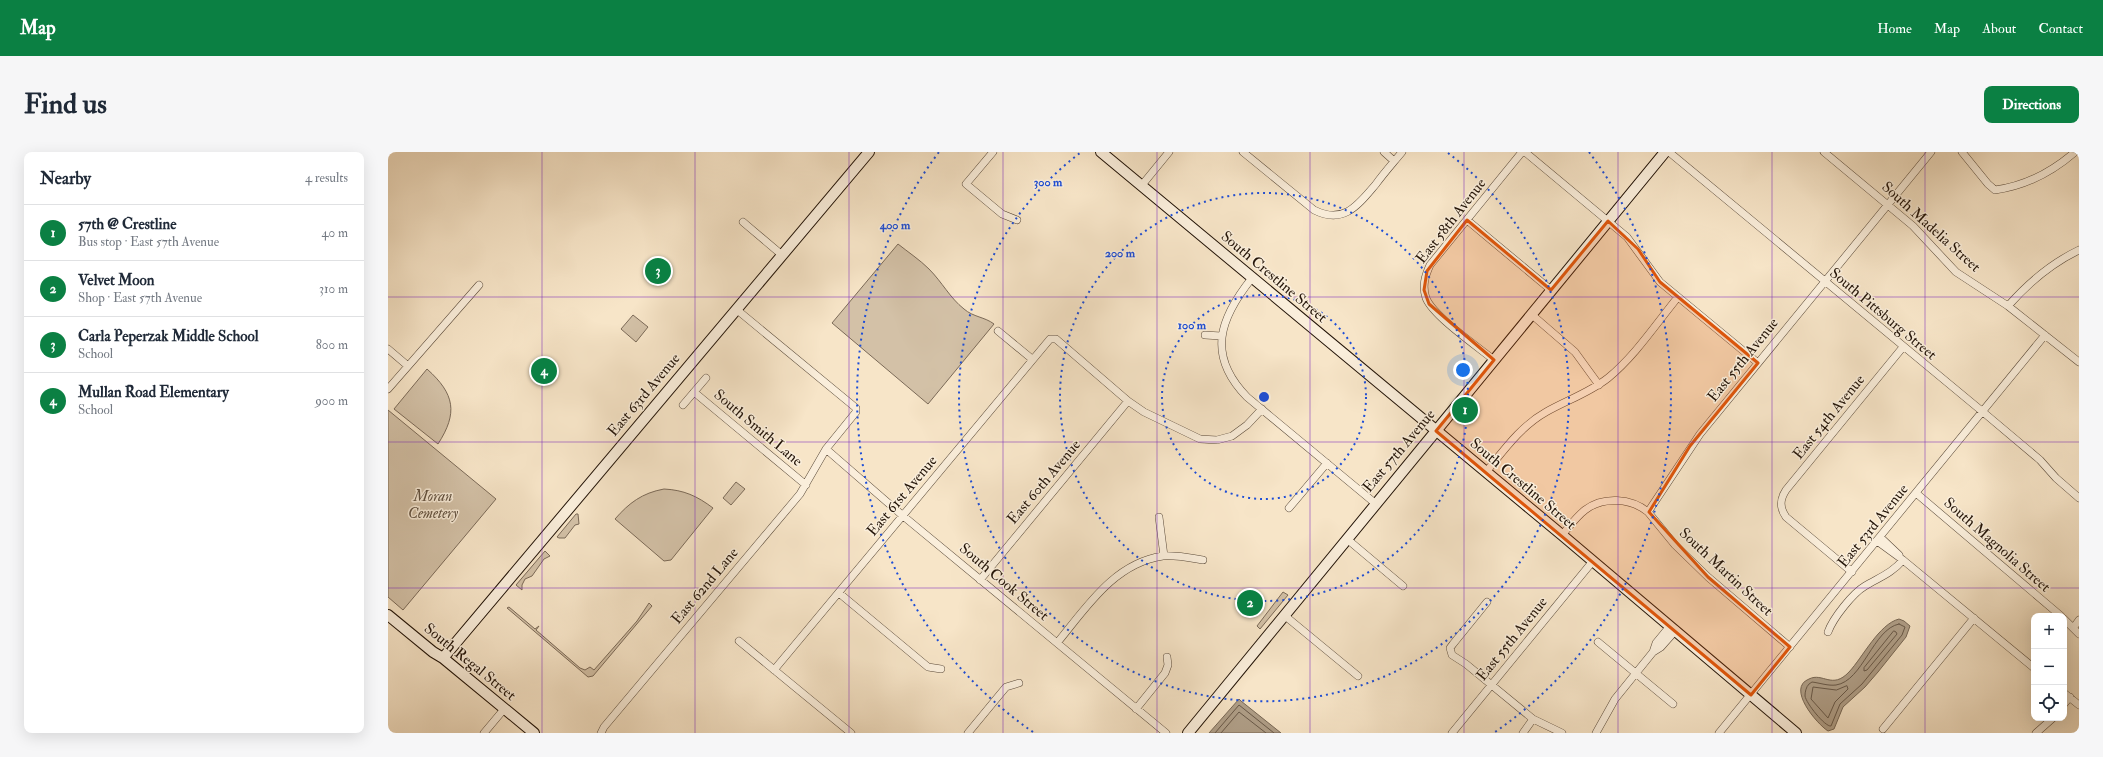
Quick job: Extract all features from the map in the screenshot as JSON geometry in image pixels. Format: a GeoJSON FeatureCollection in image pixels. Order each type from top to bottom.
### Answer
{"type":"FeatureCollection","features":[{"type":"Feature","properties":{"kind":"street","name":"East 63rd Avenue"},"geometry":{"type":"LineString","coordinates":[[443,658],[869,152]]}},
{"type":"Feature","properties":{"kind":"street"},"geometry":{"type":"LineString","coordinates":[[993,152],[966,184],[1002,214],[1017,220]]}},
{"type":"Feature","properties":{"kind":"street","name":"South Crestline Street"},"geometry":{"type":"LineString","coordinates":[[1101,152],[1673,628],[1791,731]]}},
{"type":"Feature","properties":{"kind":"street"},"geometry":{"type":"LineString","coordinates":[[1142,185],[1169,152]]}},
{"type":"Feature","properties":{"kind":"street"},"geometry":{"type":"LineString","coordinates":[[1243,152],[1314,210],[1320,213],[1335,215],[1343,214],[1355,208],[1402,152]]}},
{"type":"Feature","properties":{"kind":"street"},"geometry":{"type":"LineString","coordinates":[[1384,152],[1394,161]]}},
{"type":"Feature","properties":{"kind":"street"},"geometry":{"type":"LineString","coordinates":[[1524,152],[1627,237],[1638,249],[1656,277],[1758,363]]}},
{"type":"Feature","properties":{"kind":"street","name":"East 58th Avenue"},"geometry":{"type":"LineString","coordinates":[[1494,360],[1436,312],[1429,304],[1424,290],[1425,276],[1430,265],[1524,152]]}},
{"type":"Feature","properties":{"kind":"street","name":"East 57th Avenue"},"geometry":{"type":"LineString","coordinates":[[1188,733],[1665,152]]}},
{"type":"Feature","properties":{"kind":"street","name":"South Pittsburg Street"},"geometry":{"type":"LineString","coordinates":[[1669,152],[2040,460],[2056,478],[2079,498]]}},
{"type":"Feature","properties":{"kind":"street","name":"South Madelia Street"},"geometry":{"type":"LineString","coordinates":[[1824,152],[1917,230],[1956,272],[2008,306],[2079,362]]}},
{"type":"Feature","properties":{"kind":"street","name":"East 55th Avenue"},"geometry":{"type":"LineString","coordinates":[[1648,512],[1690,446],[1823,281],[1931,152]]}},
{"type":"Feature","properties":{"kind":"street"},"geometry":{"type":"LineString","coordinates":[[1962,152],[1988,184],[1995,190],[2012,186],[2044,174],[2075,152]]}},
{"type":"Feature","properties":{"kind":"street"},"geometry":{"type":"LineString","coordinates":[[1467,220],[1551,290]]}},
{"type":"Feature","properties":{"kind":"street"},"geometry":{"type":"LineString","coordinates":[[743,222],[782,255]]}},
{"type":"Feature","properties":{"kind":"street"},"geometry":{"type":"LineString","coordinates":[[2008,306],[2038,275],[2079,250]]}},
{"type":"Feature","properties":{"kind":"street"},"geometry":{"type":"LineString","coordinates":[[1252,278],[1231,306],[1224,323],[1222,336],[1225,362],[1232,378],[1242,391],[1262,409],[1376,504]]}},
{"type":"Feature","properties":{"kind":"street"},"geometry":{"type":"LineString","coordinates":[[388,389],[479,285]]}},
{"type":"Feature","properties":{"kind":"street"},"geometry":{"type":"LineString","coordinates":[[1486,472],[1510,443],[1537,418],[1599,385],[1629,357],[1678,297]]}},
{"type":"Feature","properties":{"kind":"street","name":"East 62nd Lane"},"geometry":{"type":"LineString","coordinates":[[595,733],[602,730],[806,485],[826,449],[852,418],[856,408],[736,309]]}},
{"type":"Feature","properties":{"kind":"street"},"geometry":{"type":"LineString","coordinates":[[1531,314],[1575,352],[1599,385]]}},
{"type":"Feature","properties":{"kind":"street"},"geometry":{"type":"LineString","coordinates":[[998,331],[1032,359]]}},
{"type":"Feature","properties":{"kind":"street"},"geometry":{"type":"LineString","coordinates":[[1205,335],[1222,336]]}},
{"type":"Feature","properties":{"kind":"street","name":"East 53rd Avenue"},"geometry":{"type":"LineString","coordinates":[[1719,733],[2045,335]]}},
{"type":"Feature","properties":{"kind":"street","name":"East 61st Avenue"},"geometry":{"type":"LineString","coordinates":[[774,670],[1050,339],[1056,339],[1128,401]]}},
{"type":"Feature","properties":{"kind":"street","name":"East 54th Avenue"},"geometry":{"type":"LineString","coordinates":[[1852,572],[1790,522],[1783,513],[1781,505],[1782,498],[1786,490],[1903,347]]}},
{"type":"Feature","properties":{"kind":"street"},"geometry":{"type":"LineString","coordinates":[[388,349],[408,366]]}},
{"type":"Feature","properties":{"kind":"street"},"geometry":{"type":"LineString","coordinates":[[683,405],[706,378]]}},
{"type":"Feature","properties":{"kind":"street","name":"South Smith Lane"},"geometry":{"type":"LineString","coordinates":[[694,392],[806,485]]}},
{"type":"Feature","properties":{"kind":"street"},"geometry":{"type":"LineString","coordinates":[[1128,401],[1144,412],[1184,432],[1200,439],[1211,440],[1232,436],[1247,425],[1262,409]]}},
{"type":"Feature","properties":{"kind":"street","name":"East 60th Avenue"},"geometry":{"type":"LineString","coordinates":[[980,580],[1128,401]]}},
{"type":"Feature","properties":{"kind":"street","name":"South Cook Street"},"geometry":{"type":"LineString","coordinates":[[826,449],[902,515],[1166,733]]}},
{"type":"Feature","properties":{"kind":"street"},"geometry":{"type":"LineString","coordinates":[[1289,508],[1327,463]]}},
{"type":"Feature","properties":{"kind":"street","name":"South Magnolia Street"},"geometry":{"type":"LineString","coordinates":[[1916,493],[2057,613]]}},
{"type":"Feature","properties":{"kind":"street"},"geometry":{"type":"LineString","coordinates":[[1562,535],[1578,515],[1591,505],[1599,502],[1608,500],[1625,502],[1642,507],[1648,512]]}},
{"type":"Feature","properties":{"kind":"street","name":"South Martin Street"},"geometry":{"type":"LineString","coordinates":[[1648,512],[1675,545],[1708,577],[1790,647]]}},
{"type":"Feature","properties":{"kind":"street"},"geometry":{"type":"LineString","coordinates":[[1159,517],[1164,556]]}},
{"type":"Feature","properties":{"kind":"street"},"geometry":{"type":"LineString","coordinates":[[1347,539],[1403,586]]}},
{"type":"Feature","properties":{"kind":"street"},"geometry":{"type":"LineString","coordinates":[[1879,539],[2031,666]]}},
{"type":"Feature","properties":{"kind":"street"},"geometry":{"type":"LineString","coordinates":[[1057,643],[1089,604],[1112,580],[1140,564],[1164,556],[1203,560]]}},
{"type":"Feature","properties":{"kind":"street"},"geometry":{"type":"LineString","coordinates":[[1828,632],[1834,620],[1858,591],[1890,573],[1903,560]]}},
{"type":"Feature","properties":{"kind":"street","name":"East 55th Avenue"},"geometry":{"type":"LineString","coordinates":[[1452,733],[1593,561]]}},
{"type":"Feature","properties":{"kind":"street"},"geometry":{"type":"LineString","coordinates":[[839,593],[928,667],[941,669]]}},
{"type":"Feature","properties":{"kind":"street"},"geometry":{"type":"LineString","coordinates":[[1488,602],[1452,644],[1450,652],[1455,658],[1466,664],[1533,719],[1562,733]]}},
{"type":"Feature","properties":{"kind":"street","name":"South Regal Street"},"geometry":{"type":"LineString","coordinates":[[388,615],[505,708],[534,733]]}},
{"type":"Feature","properties":{"kind":"street"},"geometry":{"type":"LineString","coordinates":[[1284,615],[1358,676]]}},
{"type":"Feature","properties":{"kind":"street"},"geometry":{"type":"LineString","coordinates":[[1883,729],[1974,618]]}},
{"type":"Feature","properties":{"kind":"street"},"geometry":{"type":"LineString","coordinates":[[2074,627],[2079,620]]}},
{"type":"Feature","properties":{"kind":"street"},"geometry":{"type":"LineString","coordinates":[[2067,621],[2074,627],[2079,634]]}},
{"type":"Feature","properties":{"kind":"street"},"geometry":{"type":"LineString","coordinates":[[1596,733],[1606,712],[1653,652],[1662,647],[1673,628]]}},
{"type":"Feature","properties":{"kind":"street"},"geometry":{"type":"LineString","coordinates":[[739,641],[850,733]]}},
{"type":"Feature","properties":{"kind":"street"},"geometry":{"type":"LineString","coordinates":[[1598,642],[1674,704]]}},
{"type":"Feature","properties":{"kind":"street"},"geometry":{"type":"LineString","coordinates":[[1136,708],[1165,673],[1168,666],[1168,658]]}},
{"type":"Feature","properties":{"kind":"street"},"geometry":{"type":"LineString","coordinates":[[968,733],[1006,687],[1019,682]]}},
{"type":"Feature","properties":{"kind":"street"},"geometry":{"type":"LineString","coordinates":[[2067,695],[2079,705]]}},
{"type":"Feature","properties":{"kind":"street"},"geometry":{"type":"LineString","coordinates":[[484,733],[505,708]]}},
{"type":"Feature","properties":{"kind":"street"},"geometry":{"type":"LineString","coordinates":[[1523,733],[1533,719]]}},
{"type":"Feature","properties":{"kind":"street"},"geometry":{"type":"LineString","coordinates":[[2036,733],[2050,721]]}},
{"type":"Feature","properties":{"kind":"highlighted area"},"geometry":{"type":"Polygon","coordinates":[[[1467,220],[1551,290],[1608,221],[1638,249],[1660,282],[1758,363],[1690,446],[1649,512],[1708,577],[1790,647],[1751,695],[1436,431],[1494,360],[1429,304],[1424,290],[1427,271],[1467,220]]]}},
{"type":"Feature","properties":{"kind":"green space"},"geometry":{"type":"Polygon","coordinates":[[[898,244],[929,269],[954,300],[964,309],[971,314],[994,324],[928,404],[832,323],[898,244]]]}},
{"type":"Feature","properties":{"kind":"green space"},"geometry":{"type":"Polygon","coordinates":[[[633,315],[648,327],[636,342],[621,329],[633,315]]]}},
{"type":"Feature","properties":{"kind":"green space"},"geometry":{"type":"Polygon","coordinates":[[[427,369],[443,387],[450,404],[451,413],[449,423],[438,444],[394,409],[427,369]]]}},
{"type":"Feature","properties":{"kind":"green space","name":"Moran Cemetery"},"geometry":{"type":"Polygon","coordinates":[[[388,410],[496,499],[403,610],[388,597],[388,410]]]}},
{"type":"Feature","properties":{"kind":"green space"},"geometry":{"type":"Polygon","coordinates":[[[736,482],[745,489],[731,505],[723,498],[736,482]]]}},
{"type":"Feature","properties":{"kind":"green space"},"geometry":{"type":"Polygon","coordinates":[[[664,489],[690,494],[713,508],[671,560],[664,561],[615,519],[625,508],[636,500],[649,493],[664,489]]]}},
{"type":"Feature","properties":{"kind":"green space"},"geometry":{"type":"Polygon","coordinates":[[[576,514],[578,514],[579,524],[575,525],[565,538],[557,537],[576,514]]]}},
{"type":"Feature","properties":{"kind":"green space"},"geometry":{"type":"Polygon","coordinates":[[[545,551],[550,556],[544,559],[532,576],[525,579],[522,585],[522,590],[516,585],[545,551]]]}},
{"type":"Feature","properties":{"kind":"green space"},"geometry":{"type":"Polygon","coordinates":[[[1283,592],[1288,595],[1260,629],[1257,626],[1283,592]]]}},
{"type":"Feature","properties":{"kind":"green space"},"geometry":{"type":"Polygon","coordinates":[[[649,603],[652,606],[593,676],[588,677],[507,608],[509,607],[535,629],[539,626],[536,630],[580,668],[585,670],[590,667],[594,670],[637,621],[649,603]]]}},
{"type":"Feature","properties":{"kind":"water"},"geometry":{"type":"Polygon","coordinates":[[[1899,619],[1910,626],[1906,637],[1865,687],[1843,707],[1834,729],[1828,731],[1817,721],[1806,706],[1802,698],[1801,690],[1803,684],[1814,677],[1838,680],[1843,677],[1854,666],[1878,634],[1892,622],[1899,619]]]}},
{"type":"Feature","properties":{"kind":"water"},"geometry":{"type":"Polygon","coordinates":[[[1239,699],[1241,701],[1281,733],[1209,733],[1239,699]]]}},
{"type":"Feature","properties":{"kind":"place","name":"Carla Peperzak Middle School"},"geometry":{"type":"Point","coordinates":[658,271]}},
{"type":"Feature","properties":{"kind":"place","name":"Mullan Road Elementary"},"geometry":{"type":"Point","coordinates":[544,371]}},
{"type":"Feature","properties":{"kind":"place","name":"57th @ Crestline"},"geometry":{"type":"Point","coordinates":[1465,410]}},
{"type":"Feature","properties":{"kind":"place","name":"Velvet Moon"},"geometry":{"type":"Point","coordinates":[1250,603]}}]}
